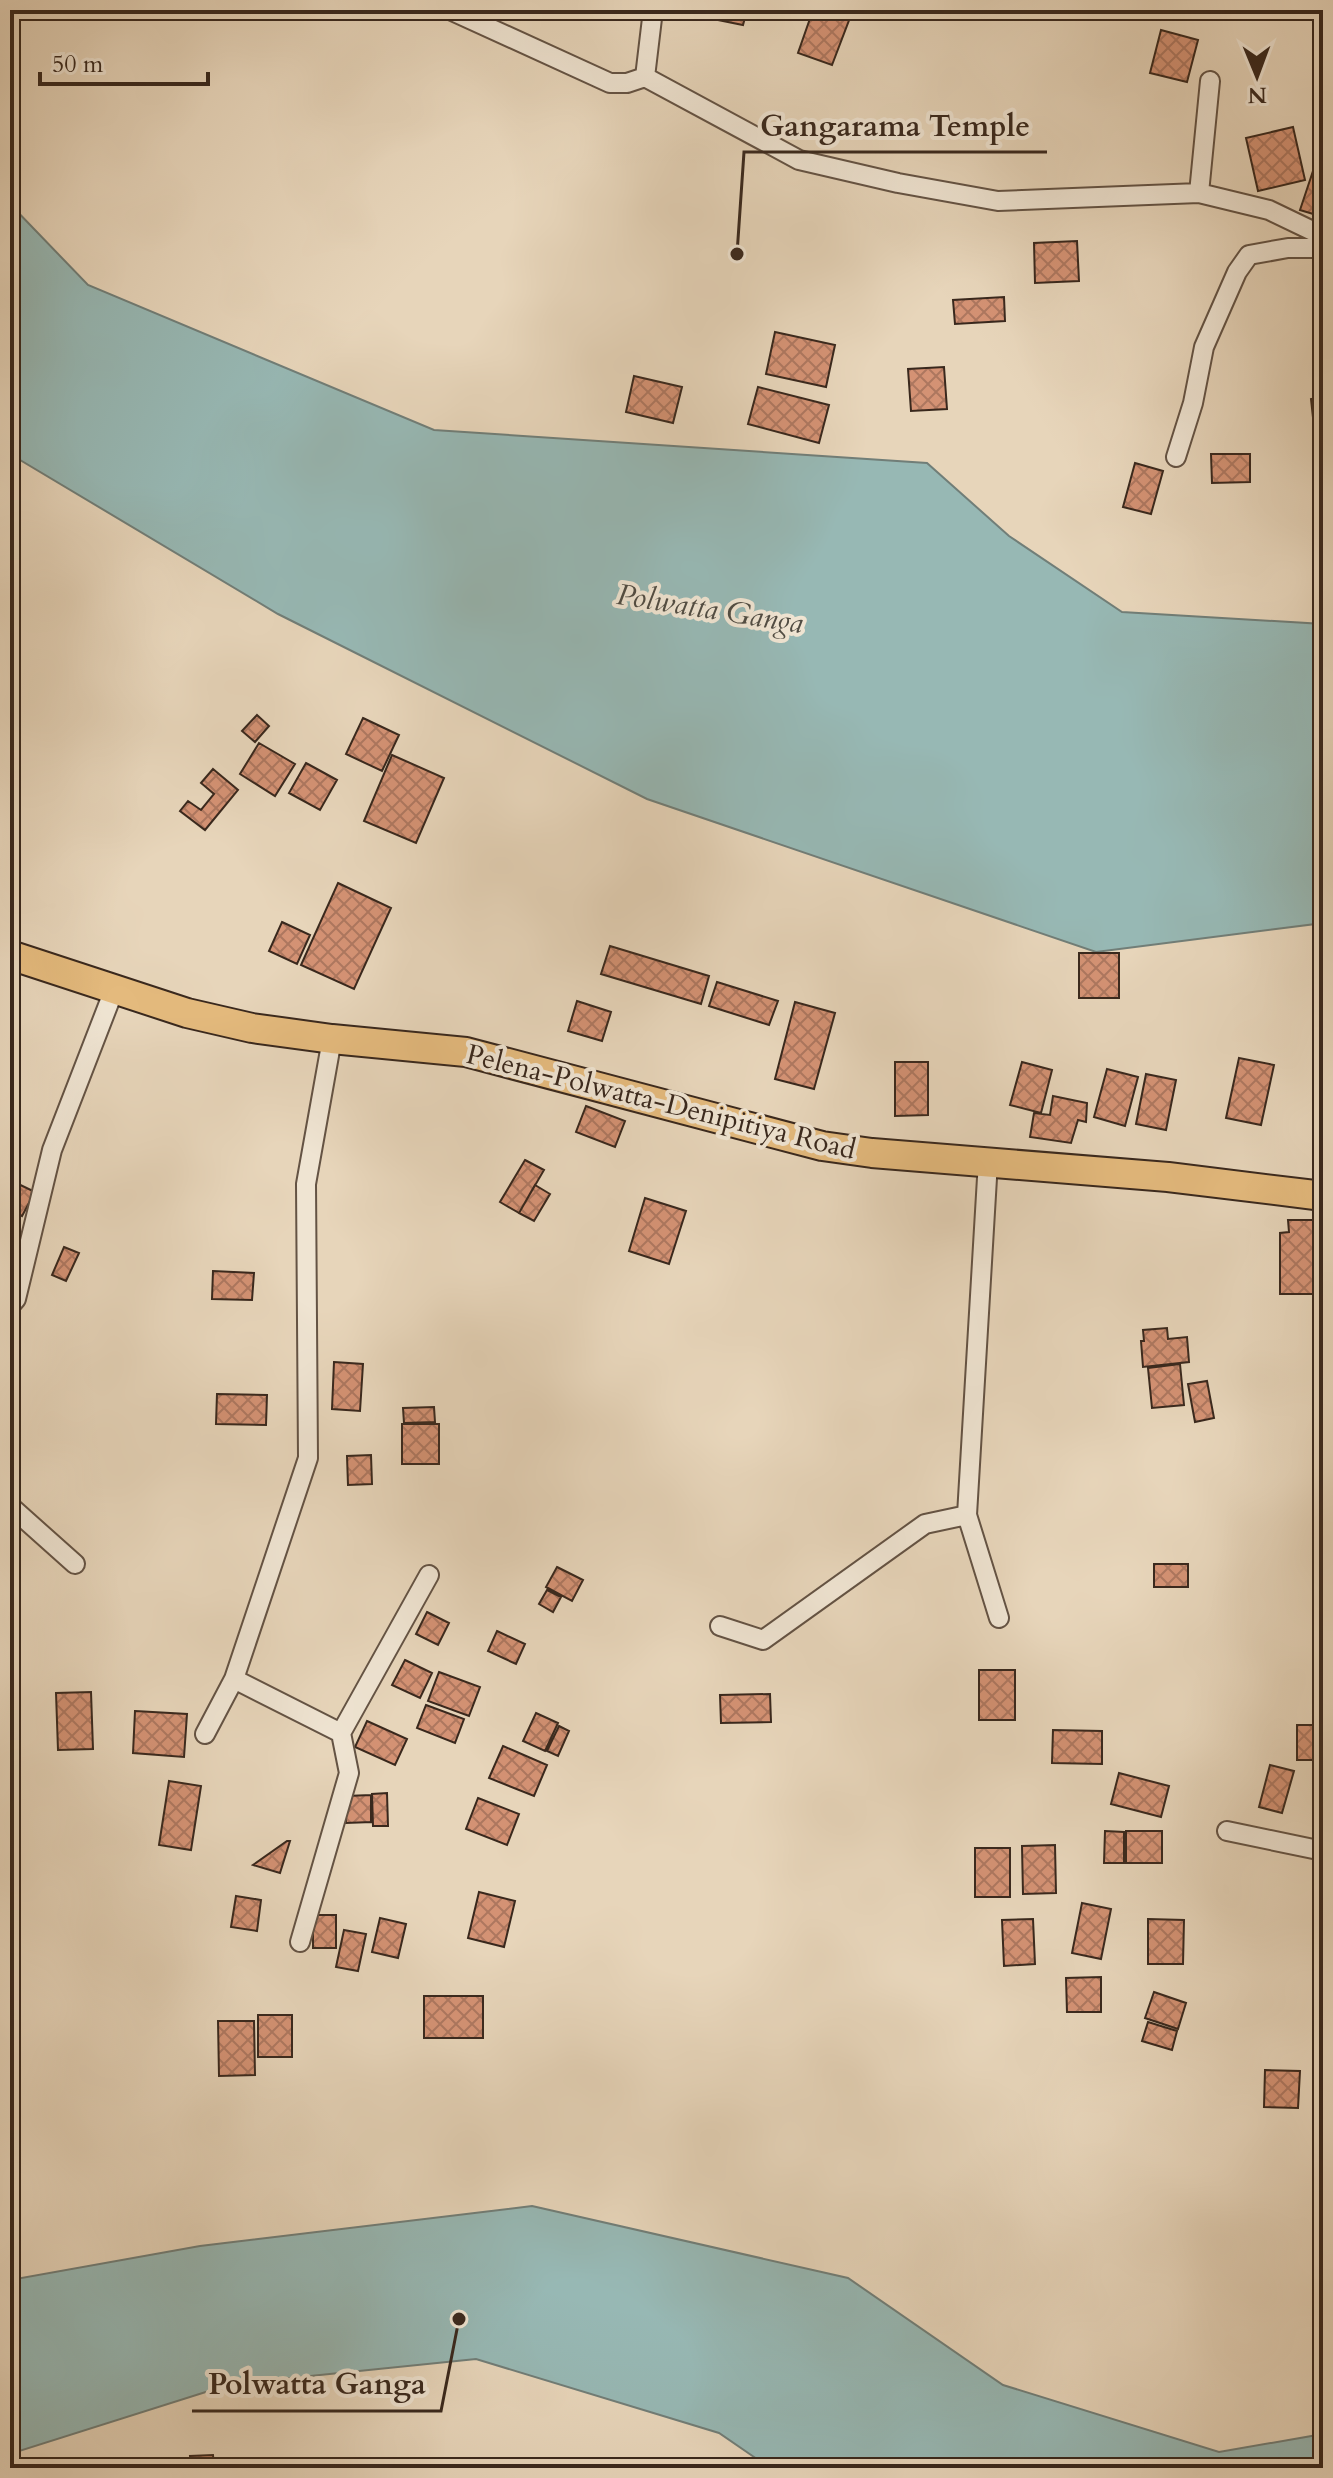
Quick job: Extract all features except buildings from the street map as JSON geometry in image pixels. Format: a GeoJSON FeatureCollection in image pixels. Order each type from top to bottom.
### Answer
{"type":"FeatureCollection","features":[{"type":"Feature","properties":{"kind":"main road","name":"Pelena-Polwatta-Denipitiya Road"},"geometry":{"type":"LineString","coordinates":[[10,955],[213,1019],[252,1028],[332,1039],[466,1052],[822,1146],[872,1153],[1168,1177],[1323,1196]]}},
{"type":"Feature","properties":{"kind":"street"},"geometry":{"type":"LineString","coordinates":[[450,10],[610,83],[627,83],[645,77],[799,160],[898,183],[998,201],[1199,193],[1269,210],[1323,236]]}},
{"type":"Feature","properties":{"kind":"street"},"geometry":{"type":"LineString","coordinates":[[645,77],[653,10]]}},
{"type":"Feature","properties":{"kind":"street"},"geometry":{"type":"LineString","coordinates":[[1199,193],[1210,81]]}},
{"type":"Feature","properties":{"kind":"street"},"geometry":{"type":"LineString","coordinates":[[1176,457],[1193,403],[1204,347],[1237,272],[1249,255],[1288,248],[1323,248]]}},
{"type":"Feature","properties":{"kind":"street"},"geometry":{"type":"LineString","coordinates":[[10,1306],[16,1299],[18,1245],[114,990]]}},
{"type":"Feature","properties":{"kind":"street"},"geometry":{"type":"LineString","coordinates":[[205,1734],[234,1679],[308,1458],[306,1184],[332,1039]]}},
{"type":"Feature","properties":{"kind":"street"},"geometry":{"type":"LineString","coordinates":[[988,1161],[967,1515],[999,1618]]}},
{"type":"Feature","properties":{"kind":"street"},"geometry":{"type":"LineString","coordinates":[[10,1506],[75,1564]]}},
{"type":"Feature","properties":{"kind":"street"},"geometry":{"type":"LineString","coordinates":[[720,1626],[763,1640],[925,1524],[967,1515]]}},
{"type":"Feature","properties":{"kind":"street"},"geometry":{"type":"LineString","coordinates":[[300,1942],[349,1773],[341,1733],[429,1575]]}},
{"type":"Feature","properties":{"kind":"street"},"geometry":{"type":"LineString","coordinates":[[234,1679],[341,1733]]}},
{"type":"Feature","properties":{"kind":"street"},"geometry":{"type":"LineString","coordinates":[[1227,1831],[1323,1851]]}},
{"type":"Feature","properties":{"kind":"water","name":"Polwatta Ganga"},"geometry":{"type":"Polygon","coordinates":[[[10,204],[88,285],[434,430],[927,463],[1009,536],[1122,612],[1323,624],[1323,923],[1096,952],[647,799],[278,614],[10,454],[10,204]]]}},
{"type":"Feature","properties":{"kind":"water"},"geometry":{"type":"Polygon","coordinates":[[[532,2206],[848,2278],[1003,2385],[1219,2452],[1323,2434],[1323,2468],[770,2468],[719,2433],[476,2359],[231,2384],[10,2454],[10,2280],[200,2246],[532,2206]]]}},
{"type":"Feature","properties":{"kind":"place","name":"Gangarama Temple"},"geometry":{"type":"Point","coordinates":[737,254]}},
{"type":"Feature","properties":{"kind":"place","name":"Polwatta Ganga"},"geometry":{"type":"Point","coordinates":[459,2319]}}]}
